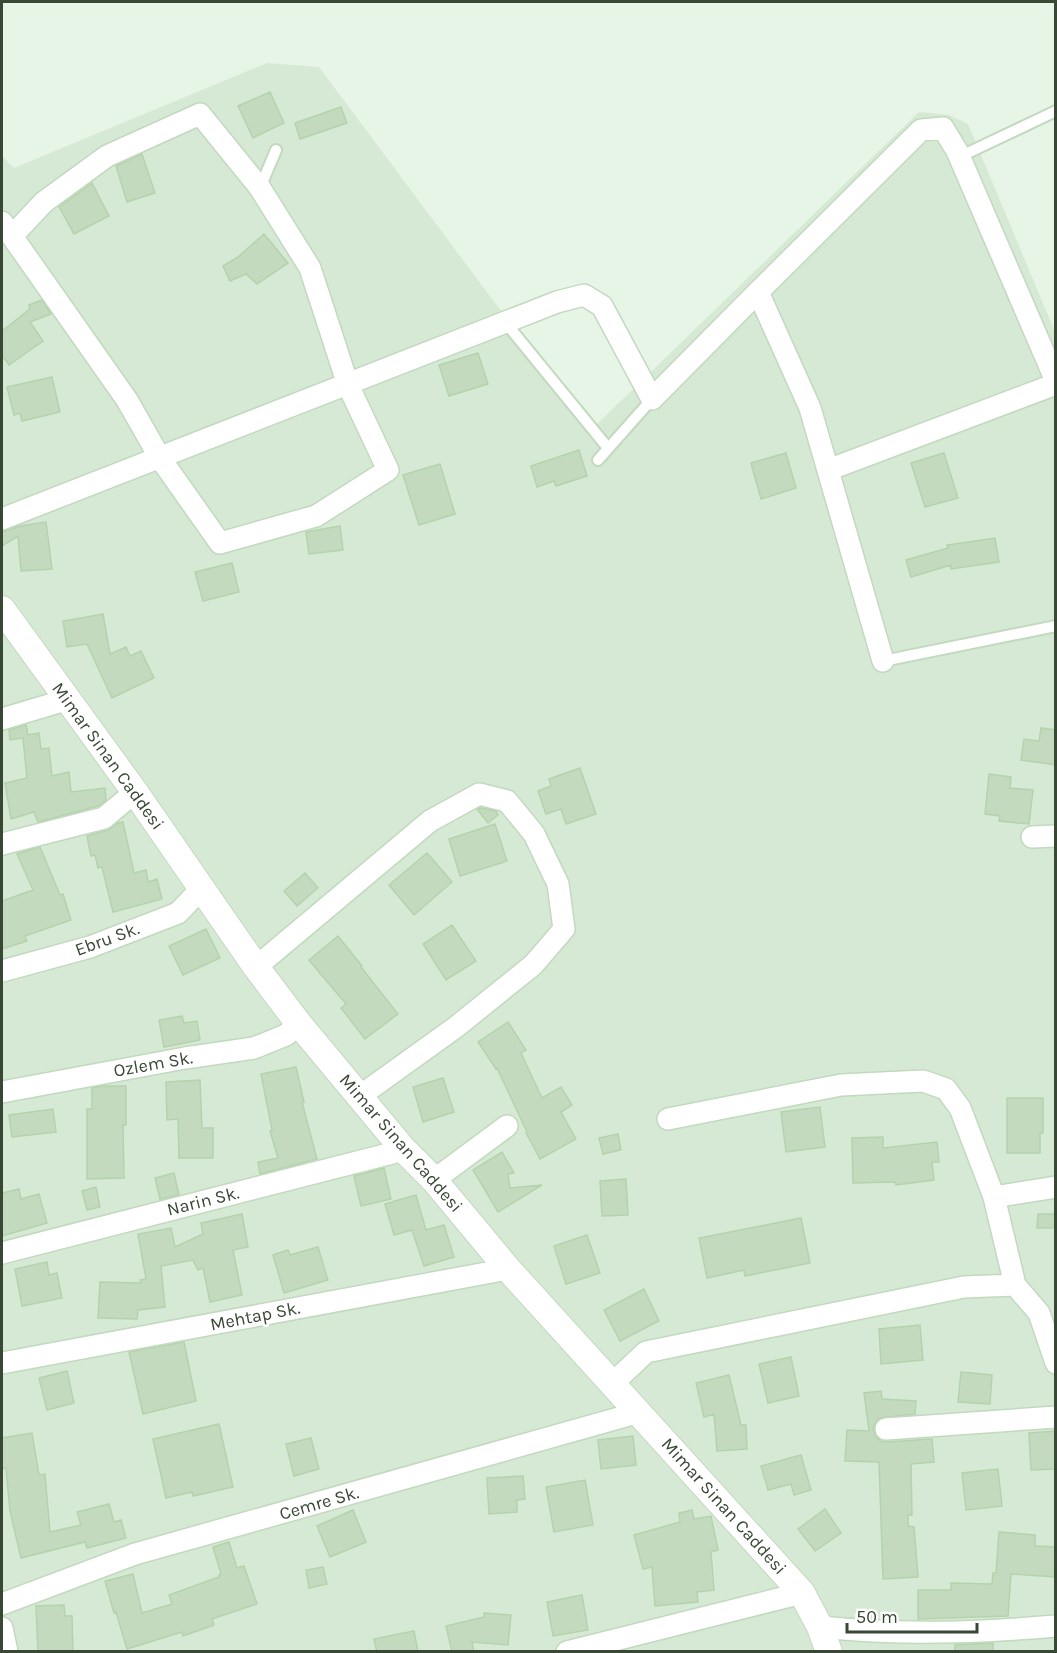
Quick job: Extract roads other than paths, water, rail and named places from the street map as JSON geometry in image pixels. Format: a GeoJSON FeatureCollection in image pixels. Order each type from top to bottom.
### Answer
{"type":"FeatureCollection","features":[{"type":"Feature","properties":{"kind":"street"},"geometry":{"type":"LineString","coordinates":[[200,114],[260,189],[310,268],[348,385],[388,470],[316,516],[220,543],[160,458],[127,400],[7,229],[107,156],[200,114]]}},
{"type":"Feature","properties":{"kind":"street"},"geometry":{"type":"LineString","coordinates":[[2,519],[556,302],[584,295],[602,306],[652,399],[921,130],[943,128],[959,157],[1056,382],[828,470]]}},
{"type":"Feature","properties":{"kind":"street"},"geometry":{"type":"LineString","coordinates":[[758,292],[810,408],[883,661]]}},
{"type":"Feature","properties":{"kind":"street","name":"Mimar Sinan Caddesi"},"geometry":{"type":"LineString","coordinates":[[2,609],[69,699],[256,967],[299,1024],[404,1150],[434,1180],[508,1269],[802,1593],[820,1626],[830,1652]]}},
{"type":"Feature","properties":{"kind":"street"},"geometry":{"type":"LineString","coordinates":[[2,719],[69,699]]}},
{"type":"Feature","properties":{"kind":"street"},"geometry":{"type":"LineString","coordinates":[[2,844],[104,818],[135,792]]}},
{"type":"Feature","properties":{"kind":"street"},"geometry":{"type":"LineString","coordinates":[[256,967],[430,821],[479,794],[507,801],[534,834],[558,884],[564,929],[533,965],[456,1027],[360,1096]]}},
{"type":"Feature","properties":{"kind":"street"},"geometry":{"type":"LineString","coordinates":[[1032,837],[1056,836]]}},
{"type":"Feature","properties":{"kind":"street","name":"Ebru Sk."},"geometry":{"type":"LineString","coordinates":[[2,971],[90,947],[178,913],[202,888]]}},
{"type":"Feature","properties":{"kind":"street","name":"Ozlem Sk."},"geometry":{"type":"LineString","coordinates":[[2,1092],[185,1058],[254,1048],[286,1035],[299,1024]]}},
{"type":"Feature","properties":{"kind":"street"},"geometry":{"type":"LineString","coordinates":[[668,1119],[841,1085],[923,1082],[946,1089],[960,1108],[994,1197],[1015,1285],[1039,1312],[1055,1357]]}},
{"type":"Feature","properties":{"kind":"street"},"geometry":{"type":"LineString","coordinates":[[434,1180],[507,1126]]}},
{"type":"Feature","properties":{"kind":"street","name":"Narin Sk."},"geometry":{"type":"LineString","coordinates":[[2,1253],[404,1150]]}},
{"type":"Feature","properties":{"kind":"street"},"geometry":{"type":"LineString","coordinates":[[994,1197],[1056,1187]]}},
{"type":"Feature","properties":{"kind":"street","name":"Mehtap Sk."},"geometry":{"type":"LineString","coordinates":[[2,1364],[508,1269]]}},
{"type":"Feature","properties":{"kind":"street"},"geometry":{"type":"LineString","coordinates":[[613,1383],[646,1352],[964,1287],[1015,1285]]}},
{"type":"Feature","properties":{"kind":"street","name":"Cemre Sk."},"geometry":{"type":"LineString","coordinates":[[2,1604],[135,1554],[640,1412]]}},
{"type":"Feature","properties":{"kind":"street"},"geometry":{"type":"LineString","coordinates":[[886,1429],[1056,1417]]}},
{"type":"Feature","properties":{"kind":"street"},"geometry":{"type":"LineString","coordinates":[[567,1652],[802,1593]]}},
{"type":"Feature","properties":{"kind":"street"},"geometry":{"type":"LineString","coordinates":[[820,1626],[925,1634],[993,1632],[1056,1626]]}},
{"type":"Feature","properties":{"kind":"street"},"geometry":{"type":"LineString","coordinates":[[2,1628],[7,1652]]}},
{"type":"Feature","properties":{"kind":"lane"},"geometry":{"type":"LineString","coordinates":[[959,157],[1056,111]]}},
{"type":"Feature","properties":{"kind":"lane"},"geometry":{"type":"LineString","coordinates":[[260,189],[276,150]]}},
{"type":"Feature","properties":{"kind":"lane"},"geometry":{"type":"LineString","coordinates":[[505,322],[608,448]]}},
{"type":"Feature","properties":{"kind":"lane"},"geometry":{"type":"LineString","coordinates":[[598,460],[652,399]]}},
{"type":"Feature","properties":{"kind":"lane"},"geometry":{"type":"LineString","coordinates":[[883,661],[1056,626]]}}]}
